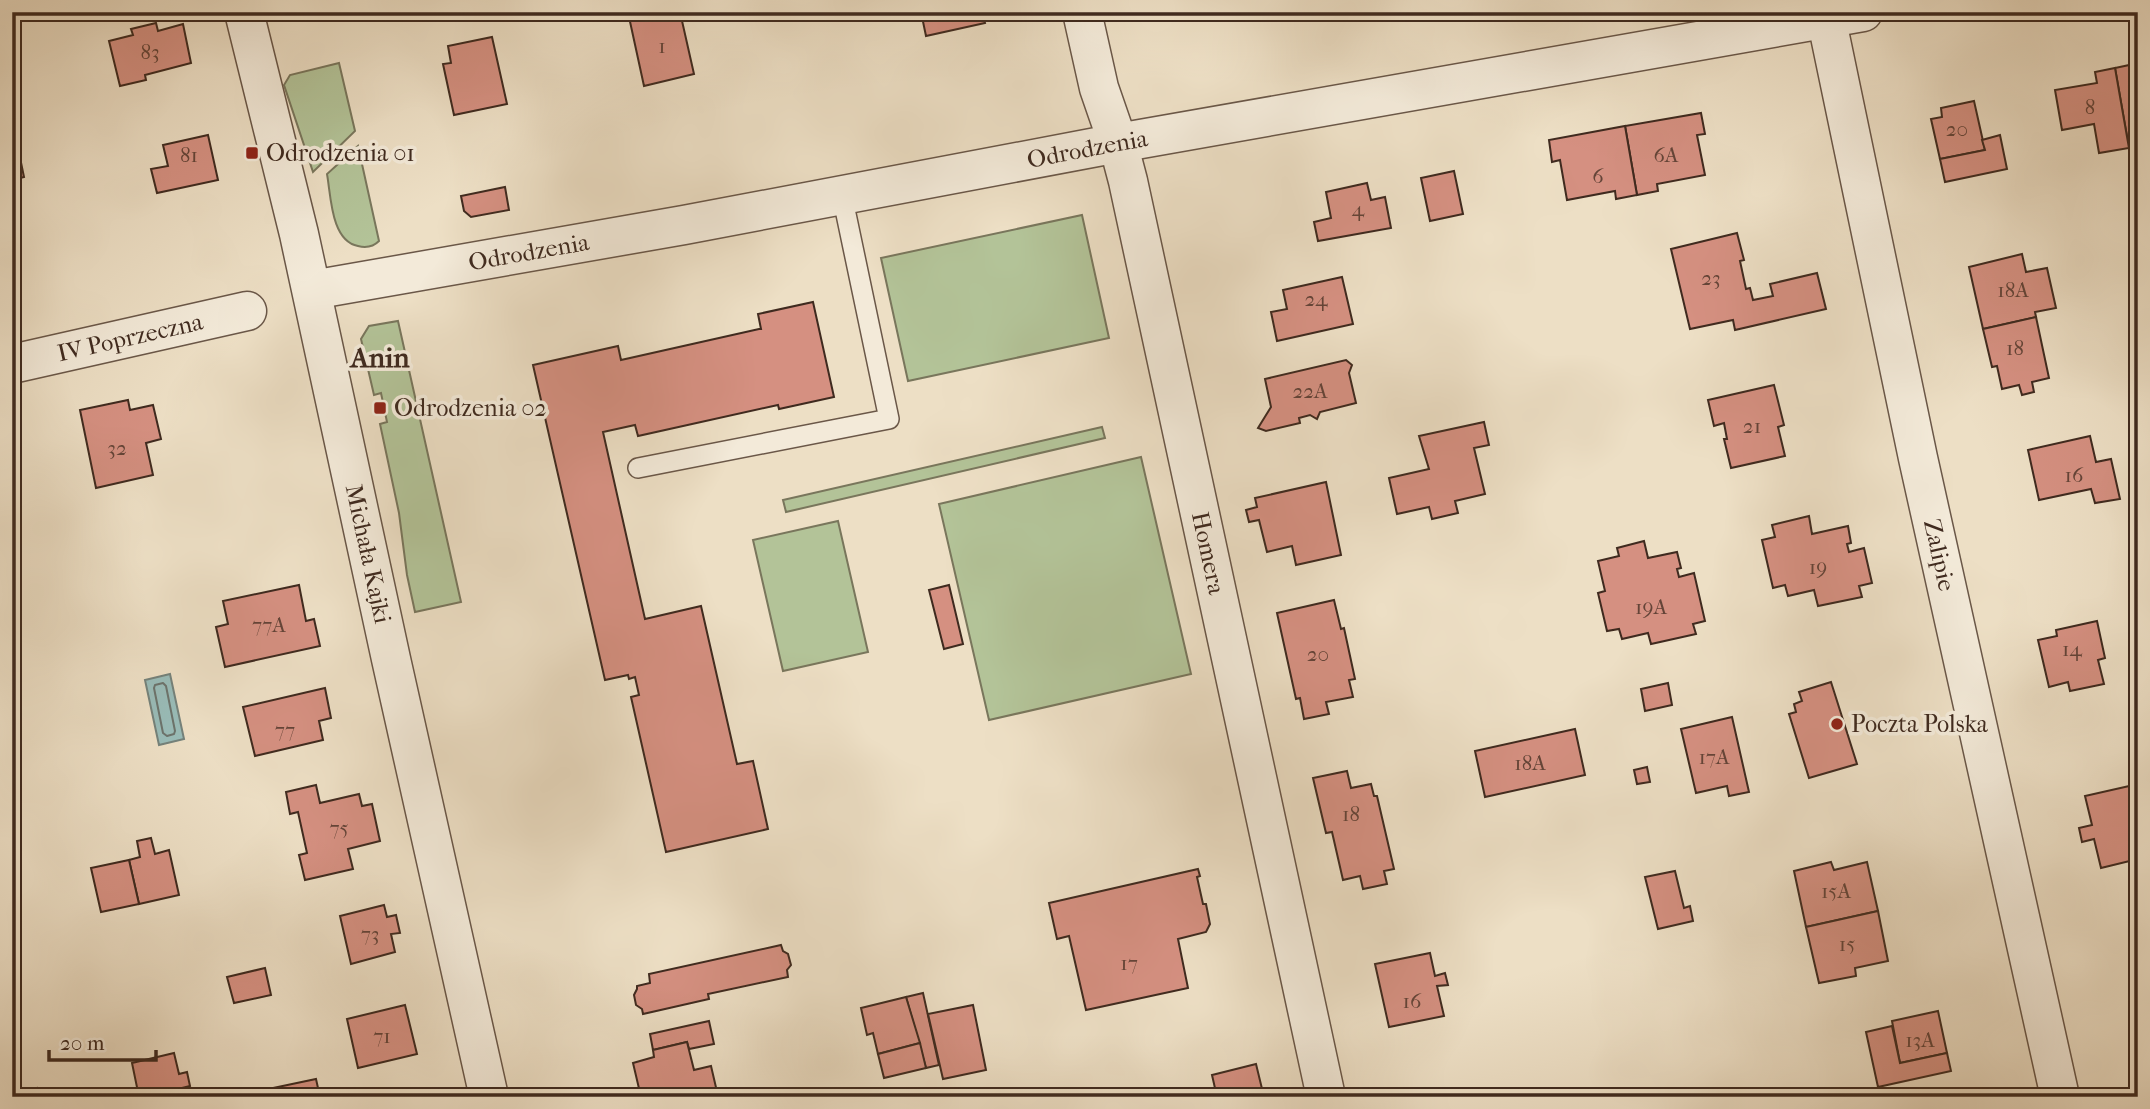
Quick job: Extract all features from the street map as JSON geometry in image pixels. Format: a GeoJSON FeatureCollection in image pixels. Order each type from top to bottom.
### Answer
{"type":"FeatureCollection","features":[{"type":"Feature","properties":{"kind":"street","name":"Michała Kajki"},"geometry":{"type":"LineString","coordinates":[[244,12],[312,290],[489,1097]]}},
{"type":"Feature","properties":{"kind":"street","name":"Homera"},"geometry":{"type":"LineString","coordinates":[[1082,12],[1099,88],[1118,143],[1326,1097]]}},
{"type":"Feature","properties":{"kind":"street","name":"Odrodzenia"},"geometry":{"type":"LineString","coordinates":[[312,290],[684,225],[1118,143],[1838,14]]}},
{"type":"Feature","properties":{"kind":"street","name":"Zalipie"},"geometry":{"type":"LineString","coordinates":[[1838,14],[1918,458],[2060,1097]]}},
{"type":"Feature","properties":{"kind":"street","name":"IV Poprzeczna"},"geometry":{"type":"LineString","coordinates":[[12,364],[247,311]]}},
{"type":"Feature","properties":{"kind":"lane"},"geometry":{"type":"LineString","coordinates":[[638,468],[889,419],[842,195]]}},
{"type":"Feature","properties":{"kind":"green space"},"geometry":{"type":"Polygon","coordinates":[[[339,63],[355,131],[313,172],[284,85],[290,75],[339,63]]]}},
{"type":"Feature","properties":{"kind":"green space"},"geometry":{"type":"Polygon","coordinates":[[[358,146],[379,241],[367,247],[349,242],[337,227],[327,174],[358,146]]]}},
{"type":"Feature","properties":{"kind":"green space"},"geometry":{"type":"Polygon","coordinates":[[[1082,215],[1109,338],[908,381],[881,258],[1082,215]]]}},
{"type":"Feature","properties":{"kind":"green space"},"geometry":{"type":"Polygon","coordinates":[[[398,321],[461,602],[415,612],[399,513],[380,424],[387,422],[381,393],[374,395],[361,339],[369,326],[398,321]]]}},
{"type":"Feature","properties":{"kind":"green space"},"geometry":{"type":"Polygon","coordinates":[[[1102,427],[1105,438],[786,512],[783,500],[1102,427]]]}},
{"type":"Feature","properties":{"kind":"green space"},"geometry":{"type":"Polygon","coordinates":[[[1141,457],[1191,674],[989,720],[939,504],[1141,457]]]}},
{"type":"Feature","properties":{"kind":"green space"},"geometry":{"type":"Polygon","coordinates":[[[838,521],[868,652],[783,671],[753,540],[838,521]]]}},
{"type":"Feature","properties":{"kind":"water"},"geometry":{"type":"Polygon","coordinates":[[[170,674],[184,739],[159,745],[145,680],[170,674]]]}},
{"type":"Feature","properties":{"kind":"building"},"geometry":{"type":"Polygon","coordinates":[[[651,12],[680,12],[694,74],[644,86],[629,17],[651,12]]]}},
{"type":"Feature","properties":{"kind":"building"},"geometry":{"type":"Polygon","coordinates":[[[921,12],[982,12],[985,23],[926,36],[921,12]]]}},
{"type":"Feature","properties":{"kind":"building"},"geometry":{"type":"Polygon","coordinates":[[[156,23],[158,31],[183,24],[191,63],[145,75],[146,80],[120,86],[109,41],[133,35],[131,29],[156,23]]]}},
{"type":"Feature","properties":{"kind":"building"},"geometry":{"type":"Polygon","coordinates":[[[492,37],[507,104],[454,115],[443,64],[451,63],[448,46],[492,37]]]}},
{"type":"Feature","properties":{"kind":"building"},"geometry":{"type":"Polygon","coordinates":[[[2134,64],[2138,75],[2138,146],[2129,148],[2115,68],[2134,64]]]}},
{"type":"Feature","properties":{"kind":"building"},"geometry":{"type":"Polygon","coordinates":[[[2115,68],[2129,148],[2099,153],[2094,124],[2062,130],[2055,90],[2097,83],[2095,72],[2115,68]]]}},
{"type":"Feature","properties":{"kind":"building"},"geometry":{"type":"Polygon","coordinates":[[[1974,101],[1985,150],[1940,159],[1931,119],[1942,117],[1941,108],[1974,101]]]}},
{"type":"Feature","properties":{"kind":"building"},"geometry":{"type":"Polygon","coordinates":[[[1701,113],[1705,134],[1697,135],[1705,175],[1657,184],[1658,191],[1637,195],[1625,126],[1701,113]]]}},
{"type":"Feature","properties":{"kind":"building"},"geometry":{"type":"Polygon","coordinates":[[[1625,126],[1637,195],[1616,199],[1615,191],[1567,200],[1560,160],[1552,162],[1549,140],[1625,126]]]}},
{"type":"Feature","properties":{"kind":"building"},"geometry":{"type":"Polygon","coordinates":[[[208,135],[218,180],[157,193],[151,169],[168,166],[163,145],[208,135]]]}},
{"type":"Feature","properties":{"kind":"building"},"geometry":{"type":"Polygon","coordinates":[[[2000,135],[2007,169],[1945,182],[1940,159],[1985,150],[1982,140],[2000,135]]]}},
{"type":"Feature","properties":{"kind":"building"},"geometry":{"type":"Polygon","coordinates":[[[18,148],[24,177],[12,180],[12,149],[18,148]]]}},
{"type":"Feature","properties":{"kind":"building"},"geometry":{"type":"Polygon","coordinates":[[[1454,171],[1463,214],[1430,221],[1421,178],[1454,171]]]}},
{"type":"Feature","properties":{"kind":"building"},"geometry":{"type":"Polygon","coordinates":[[[1367,183],[1371,200],[1385,197],[1391,228],[1318,241],[1314,222],[1331,218],[1326,192],[1367,183]]]}},
{"type":"Feature","properties":{"kind":"building"},"geometry":{"type":"Polygon","coordinates":[[[12,185],[19,212],[12,213],[12,185]]]}},
{"type":"Feature","properties":{"kind":"building"},"geometry":{"type":"Polygon","coordinates":[[[505,187],[509,210],[471,217],[464,211],[461,196],[505,187]]]}},
{"type":"Feature","properties":{"kind":"building"},"geometry":{"type":"Polygon","coordinates":[[[1737,233],[1744,260],[1740,261],[1746,289],[1750,288],[1753,300],[1773,296],[1770,284],[1817,273],[1826,309],[1735,330],[1733,320],[1690,329],[1671,249],[1737,233]]]}},
{"type":"Feature","properties":{"kind":"building"},"geometry":{"type":"Polygon","coordinates":[[[2022,254],[2026,272],[2047,268],[2056,308],[2035,312],[2036,317],[1983,329],[1969,267],[2022,254]]]}},
{"type":"Feature","properties":{"kind":"building"},"geometry":{"type":"Polygon","coordinates":[[[1342,277],[1353,324],[1277,341],[1271,312],[1287,309],[1283,290],[1342,277]]]}},
{"type":"Feature","properties":{"kind":"building"},"geometry":{"type":"Polygon","coordinates":[[[813,302],[834,397],[779,409],[778,405],[638,436],[635,425],[603,432],[645,619],[701,606],[737,764],[753,761],[768,829],[666,852],[631,697],[639,695],[635,677],[629,679],[628,675],[605,680],[533,365],[618,346],[621,360],[761,329],[758,314],[813,302]]]}},
{"type":"Feature","properties":{"kind":"building"},"geometry":{"type":"Polygon","coordinates":[[[2036,317],[2049,378],[2032,382],[2034,392],[2022,395],[2019,385],[2002,389],[1997,366],[1992,367],[1983,329],[2036,317]]]}},
{"type":"Feature","properties":{"kind":"building"},"geometry":{"type":"Polygon","coordinates":[[[1346,360],[1352,365],[1349,373],[1356,403],[1320,412],[1317,419],[1310,415],[1299,418],[1300,423],[1266,431],[1258,428],[1271,407],[1265,379],[1346,360]]]}},
{"type":"Feature","properties":{"kind":"building"},"geometry":{"type":"Polygon","coordinates":[[[1774,385],[1784,425],[1778,427],[1785,456],[1731,468],[1724,439],[1727,439],[1724,423],[1714,426],[1708,400],[1774,385]]]}},
{"type":"Feature","properties":{"kind":"building"},"geometry":{"type":"Polygon","coordinates":[[[128,400],[130,410],[153,405],[161,439],[146,443],[153,475],[96,488],[80,410],[128,400]]]}},
{"type":"Feature","properties":{"kind":"building"},"geometry":{"type":"Polygon","coordinates":[[[1484,422],[1489,445],[1474,448],[1485,494],[1455,501],[1458,513],[1432,519],[1429,507],[1397,514],[1389,478],[1429,469],[1419,436],[1484,422]]]}},
{"type":"Feature","properties":{"kind":"building"},"geometry":{"type":"Polygon","coordinates":[[[2090,436],[2096,462],[2111,459],[2120,499],[2095,503],[2091,489],[2039,500],[2028,450],[2090,436]]]}},
{"type":"Feature","properties":{"kind":"building"},"geometry":{"type":"Polygon","coordinates":[[[1326,482],[1341,555],[1296,565],[1292,546],[1267,552],[1259,520],[1249,522],[1246,510],[1257,507],[1255,498],[1326,482]]]}},
{"type":"Feature","properties":{"kind":"building"},"geometry":{"type":"Polygon","coordinates":[[[1809,516],[1812,534],[1848,526],[1851,543],[1847,544],[1849,552],[1864,548],[1872,583],[1859,586],[1862,597],[1818,606],[1814,590],[1788,596],[1785,585],[1773,588],[1762,540],[1775,537],[1772,525],[1809,516]]]}},
{"type":"Feature","properties":{"kind":"building"},"geometry":{"type":"Polygon","coordinates":[[[1644,541],[1648,558],[1677,552],[1681,568],[1677,569],[1679,577],[1694,573],[1705,621],[1693,624],[1696,634],[1651,644],[1648,633],[1622,639],[1619,629],[1607,631],[1598,593],[1605,591],[1598,561],[1619,556],[1617,548],[1644,541]]]}},
{"type":"Feature","properties":{"kind":"building"},"geometry":{"type":"Polygon","coordinates":[[[299,585],[306,621],[314,619],[320,646],[225,667],[216,627],[228,624],[223,601],[299,585]]]}},
{"type":"Feature","properties":{"kind":"building"},"geometry":{"type":"Polygon","coordinates":[[[949,585],[963,644],[944,649],[929,590],[949,585]]]}},
{"type":"Feature","properties":{"kind":"building"},"geometry":{"type":"Polygon","coordinates":[[[1334,600],[1341,629],[1344,628],[1355,679],[1349,680],[1353,697],[1326,702],[1329,714],[1304,719],[1300,698],[1296,699],[1277,613],[1334,600]]]}},
{"type":"Feature","properties":{"kind":"building"},"geometry":{"type":"Polygon","coordinates":[[[2097,621],[2105,658],[2098,660],[2104,684],[2070,691],[2068,682],[2049,687],[2038,640],[2057,636],[2056,630],[2097,621]]]}},
{"type":"Feature","properties":{"kind":"building"},"geometry":{"type":"Polygon","coordinates":[[[12,641],[17,661],[12,662],[12,641]]]}},
{"type":"Feature","properties":{"kind":"building"},"geometry":{"type":"Polygon","coordinates":[[[12,671],[20,703],[12,705],[12,671]]]}},
{"type":"Feature","properties":{"kind":"building"},"geometry":{"type":"Polygon","coordinates":[[[1831,682],[1857,764],[1809,778],[1789,714],[1796,712],[1794,704],[1802,701],[1799,692],[1831,682]]]}},
{"type":"Feature","properties":{"kind":"building"},"geometry":{"type":"Polygon","coordinates":[[[1668,683],[1672,705],[1645,711],[1641,689],[1668,683]]]}},
{"type":"Feature","properties":{"kind":"building"},"geometry":{"type":"Polygon","coordinates":[[[325,688],[331,718],[319,721],[323,740],[255,756],[243,707],[325,688]]]}},
{"type":"Feature","properties":{"kind":"building"},"geometry":{"type":"Polygon","coordinates":[[[1732,717],[1749,792],[1729,796],[1727,786],[1696,793],[1681,729],[1732,717]]]}},
{"type":"Feature","properties":{"kind":"building"},"geometry":{"type":"Polygon","coordinates":[[[1575,729],[1585,775],[1485,797],[1475,751],[1575,729]]]}},
{"type":"Feature","properties":{"kind":"building"},"geometry":{"type":"Polygon","coordinates":[[[1647,767],[1650,782],[1637,784],[1634,770],[1647,767]]]}},
{"type":"Feature","properties":{"kind":"building"},"geometry":{"type":"Polygon","coordinates":[[[1347,771],[1351,788],[1371,784],[1374,796],[1377,796],[1394,869],[1384,871],[1387,884],[1363,889],[1360,876],[1343,880],[1332,832],[1326,833],[1313,778],[1347,771]]]}},
{"type":"Feature","properties":{"kind":"building"},"geometry":{"type":"Polygon","coordinates":[[[2138,784],[2138,859],[2101,868],[2094,839],[2082,842],[2079,828],[2092,825],[2085,796],[2138,784]]]}},
{"type":"Feature","properties":{"kind":"building"},"geometry":{"type":"Polygon","coordinates":[[[316,785],[320,803],[359,794],[362,806],[372,804],[380,841],[348,849],[353,869],[305,880],[299,855],[307,853],[298,812],[290,814],[286,792],[316,785]]]}},
{"type":"Feature","properties":{"kind":"building"},"geometry":{"type":"Polygon","coordinates":[[[151,838],[155,854],[169,850],[179,895],[139,904],[129,860],[140,857],[137,841],[151,838]]]}},
{"type":"Feature","properties":{"kind":"building"},"geometry":{"type":"Polygon","coordinates":[[[129,860],[139,904],[101,912],[91,868],[129,860]]]}},
{"type":"Feature","properties":{"kind":"building"},"geometry":{"type":"Polygon","coordinates":[[[1831,862],[1834,870],[1867,862],[1878,911],[1806,927],[1794,871],[1831,862]]]}},
{"type":"Feature","properties":{"kind":"building"},"geometry":{"type":"Polygon","coordinates":[[[1198,869],[1200,876],[1197,877],[1210,924],[1206,932],[1178,939],[1188,988],[1086,1010],[1069,936],[1057,939],[1049,903],[1198,869]]]}},
{"type":"Feature","properties":{"kind":"building"},"geometry":{"type":"Polygon","coordinates":[[[1675,871],[1684,908],[1690,906],[1693,921],[1658,929],[1645,877],[1675,871]]]}},
{"type":"Feature","properties":{"kind":"building"},"geometry":{"type":"Polygon","coordinates":[[[384,905],[387,917],[396,915],[400,933],[391,934],[395,952],[351,964],[340,916],[384,905]]]}},
{"type":"Feature","properties":{"kind":"building"},"geometry":{"type":"Polygon","coordinates":[[[1878,911],[1888,961],[1855,968],[1856,976],[1819,983],[1806,927],[1878,911]]]}},
{"type":"Feature","properties":{"kind":"building"},"geometry":{"type":"Polygon","coordinates":[[[781,945],[783,951],[788,954],[791,965],[787,970],[788,977],[708,994],[709,999],[643,1014],[642,1009],[636,1005],[634,995],[637,986],[650,983],[649,974],[781,945]]]}},
{"type":"Feature","properties":{"kind":"building"},"geometry":{"type":"Polygon","coordinates":[[[1430,953],[1435,976],[1445,973],[1448,985],[1437,986],[1444,1016],[1389,1027],[1375,964],[1430,953]]]}},
{"type":"Feature","properties":{"kind":"building"},"geometry":{"type":"Polygon","coordinates":[[[265,968],[271,995],[234,1003],[227,977],[265,968]]]}},
{"type":"Feature","properties":{"kind":"building"},"geometry":{"type":"Polygon","coordinates":[[[923,993],[939,1065],[926,1068],[906,997],[923,993]]]}},
{"type":"Feature","properties":{"kind":"building"},"geometry":{"type":"Polygon","coordinates":[[[906,997],[920,1043],[878,1054],[873,1033],[867,1035],[861,1008],[906,997]]]}},
{"type":"Feature","properties":{"kind":"building"},"geometry":{"type":"Polygon","coordinates":[[[405,1005],[417,1054],[358,1068],[347,1019],[405,1005]]]}},
{"type":"Feature","properties":{"kind":"building"},"geometry":{"type":"Polygon","coordinates":[[[973,1005],[986,1070],[943,1079],[928,1014],[973,1005]]]}},
{"type":"Feature","properties":{"kind":"building"},"geometry":{"type":"Polygon","coordinates":[[[1938,1011],[1947,1053],[1900,1063],[1892,1021],[1938,1011]]]}},
{"type":"Feature","properties":{"kind":"building"},"geometry":{"type":"Polygon","coordinates":[[[709,1021],[714,1044],[689,1049],[687,1042],[653,1050],[650,1034],[709,1021]]]}},
{"type":"Feature","properties":{"kind":"building"},"geometry":{"type":"Polygon","coordinates":[[[1892,1026],[1900,1063],[1947,1053],[1951,1071],[1878,1087],[1866,1032],[1892,1026]]]}},
{"type":"Feature","properties":{"kind":"building"},"geometry":{"type":"Polygon","coordinates":[[[687,1042],[694,1070],[711,1066],[718,1096],[641,1097],[633,1063],[654,1057],[653,1050],[687,1042]]]}},
{"type":"Feature","properties":{"kind":"building"},"geometry":{"type":"Polygon","coordinates":[[[920,1043],[926,1068],[884,1078],[878,1054],[920,1043]]]}},
{"type":"Feature","properties":{"kind":"building"},"geometry":{"type":"Polygon","coordinates":[[[174,1053],[179,1074],[187,1072],[190,1086],[182,1088],[184,1097],[139,1097],[132,1063],[174,1053]]]}},
{"type":"Feature","properties":{"kind":"building"},"geometry":{"type":"Polygon","coordinates":[[[1256,1064],[1264,1097],[1217,1097],[1212,1075],[1256,1064]]]}},
{"type":"Feature","properties":{"kind":"building"},"geometry":{"type":"Polygon","coordinates":[[[316,1079],[320,1097],[250,1097],[249,1093],[316,1079]]]}},
{"type":"Feature","properties":{"kind":"building"},"geometry":{"type":"Polygon","coordinates":[[[37,1088],[39,1097],[12,1097],[12,1093],[37,1088]]]}},
{"type":"Feature","properties":{"kind":"place","name":"Odrodzenia 01"},"geometry":{"type":"Point","coordinates":[252,153]}},
{"type":"Feature","properties":{"kind":"place","name":"Odrodzenia 02"},"geometry":{"type":"Point","coordinates":[380,408]}},
{"type":"Feature","properties":{"kind":"place","name":"Poczta Polska"},"geometry":{"type":"Point","coordinates":[1837,724]}},
{"type":"Feature","properties":{"kind":"district","name":"Anin"},"geometry":{"type":"Point","coordinates":[380,357]}}]}
